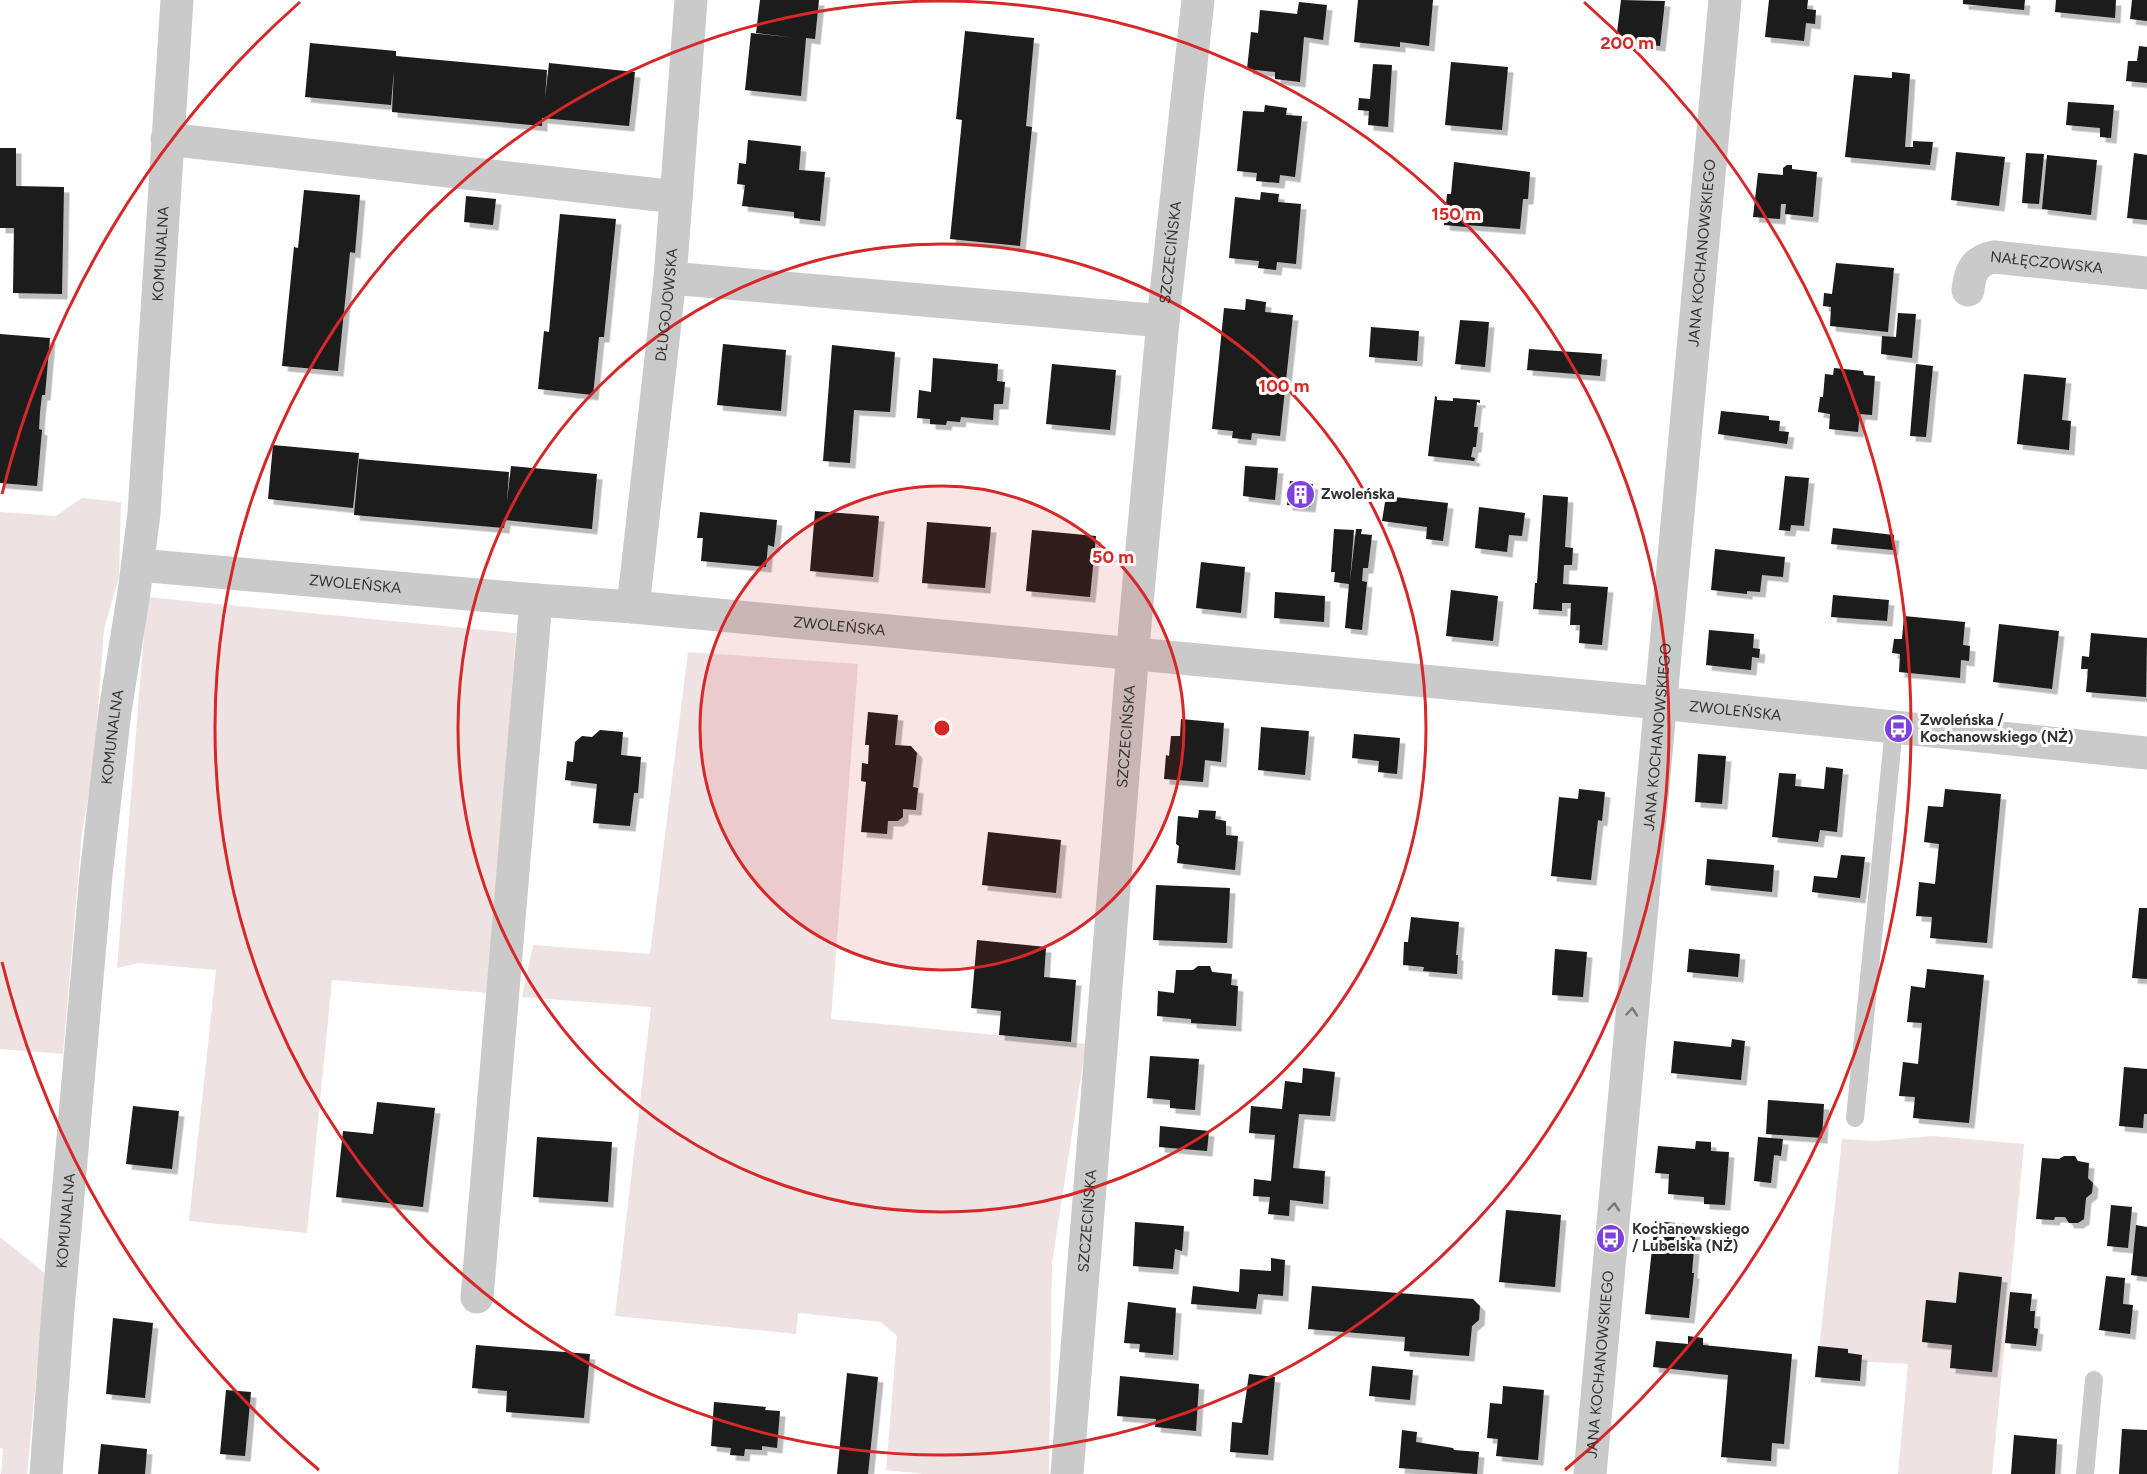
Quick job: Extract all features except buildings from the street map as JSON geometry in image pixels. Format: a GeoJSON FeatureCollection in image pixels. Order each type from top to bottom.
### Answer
{"type":"FeatureCollection","features":[{"type":"Feature","properties":{"kind":"street","name":"KOMUNALNA"},"geometry":{"type":"LineString","coordinates":[[46,1474],[96,875],[115,711],[144,513],[177,0]]}},
{"type":"Feature","properties":{"kind":"street","name":"DŁUGOJOWSKA"},"geometry":{"type":"LineString","coordinates":[[633,607],[670,278],[691,0]]}},
{"type":"Feature","properties":{"kind":"street","name":"SZCZECIŃSKA"},"geometry":{"type":"LineString","coordinates":[[1067,1474],[1132,655],[1163,321],[1198,0]]}},
{"type":"Feature","properties":{"kind":"street","name":"JANA KOCHANOWSKIEGO"},"geometry":{"type":"LineString","coordinates":[[1590,1474],[1725,0]]}},
{"type":"Feature","properties":{"kind":"street"},"geometry":{"type":"LineString","coordinates":[[167,139],[676,197]]}},
{"type":"Feature","properties":{"kind":"street","name":"NAŁĘCZOWSKA"},"geometry":{"type":"LineString","coordinates":[[1968,290],[1970,272],[1979,262],[1994,257],[2147,273]]}},
{"type":"Feature","properties":{"kind":"street"},"geometry":{"type":"LineString","coordinates":[[670,278],[1163,321]]}},
{"type":"Feature","properties":{"kind":"street","name":"ZWOLEŃSKA"},"geometry":{"type":"LineString","coordinates":[[138,565],[633,607],[1660,703],[2147,753]]}},
{"type":"Feature","properties":{"kind":"street"},"geometry":{"type":"LineString","coordinates":[[477,1297],[536,600]]}},
{"type":"Feature","properties":{"kind":"lane"},"geometry":{"type":"LineString","coordinates":[[1855,1118],[1894,728]]}},
{"type":"Feature","properties":{"kind":"lane"},"geometry":{"type":"LineString","coordinates":[[2085,1474],[2094,1380]]}},
{"type":"Feature","properties":{"kind":"shaded area"},"geometry":{"type":"Polygon","coordinates":[[[82,498],[121,502],[119,577],[104,629],[93,773],[82,832],[63,1054],[0,1049],[0,512],[56,516],[82,498]]]}},
{"type":"Feature","properties":{"kind":"shaded area"},"geometry":{"type":"Polygon","coordinates":[[[147,597],[516,633],[489,993],[332,980],[307,1233],[189,1221],[216,970],[138,963],[117,968],[147,597]]]}},
{"type":"Feature","properties":{"kind":"shaded area"},"geometry":{"type":"Polygon","coordinates":[[[688,652],[858,664],[831,1019],[1086,1044],[1052,1263],[1049,1474],[924,1474],[886,1470],[897,1336],[881,1322],[798,1313],[796,1334],[615,1316],[651,1007],[522,997],[533,945],[650,954],[688,652]]]}},
{"type":"Feature","properties":{"kind":"shaded area"},"geometry":{"type":"Polygon","coordinates":[[[1933,1136],[2024,1144],[1992,1474],[1898,1474],[1908,1364],[1818,1359],[1842,1139],[1875,1141],[1933,1136]]]}},
{"type":"Feature","properties":{"kind":"shaded area"},"geometry":{"type":"Polygon","coordinates":[[[0,1237],[46,1274],[27,1474],[1,1474],[3,1449],[0,1448],[0,1237]]]}},
{"type":"Feature","properties":{"kind":"place","name":"Zwoleńska"},"geometry":{"type":"Point","coordinates":[1300,494]}},
{"type":"Feature","properties":{"kind":"place","name":"Zwoleńska / Kochanowskiego (NŻ)"},"geometry":{"type":"Point","coordinates":[1899,729]}},
{"type":"Feature","properties":{"kind":"place","name":"Kochanowskiego / Lubelska (NŻ)"},"geometry":{"type":"Point","coordinates":[1611,1238]}}]}
